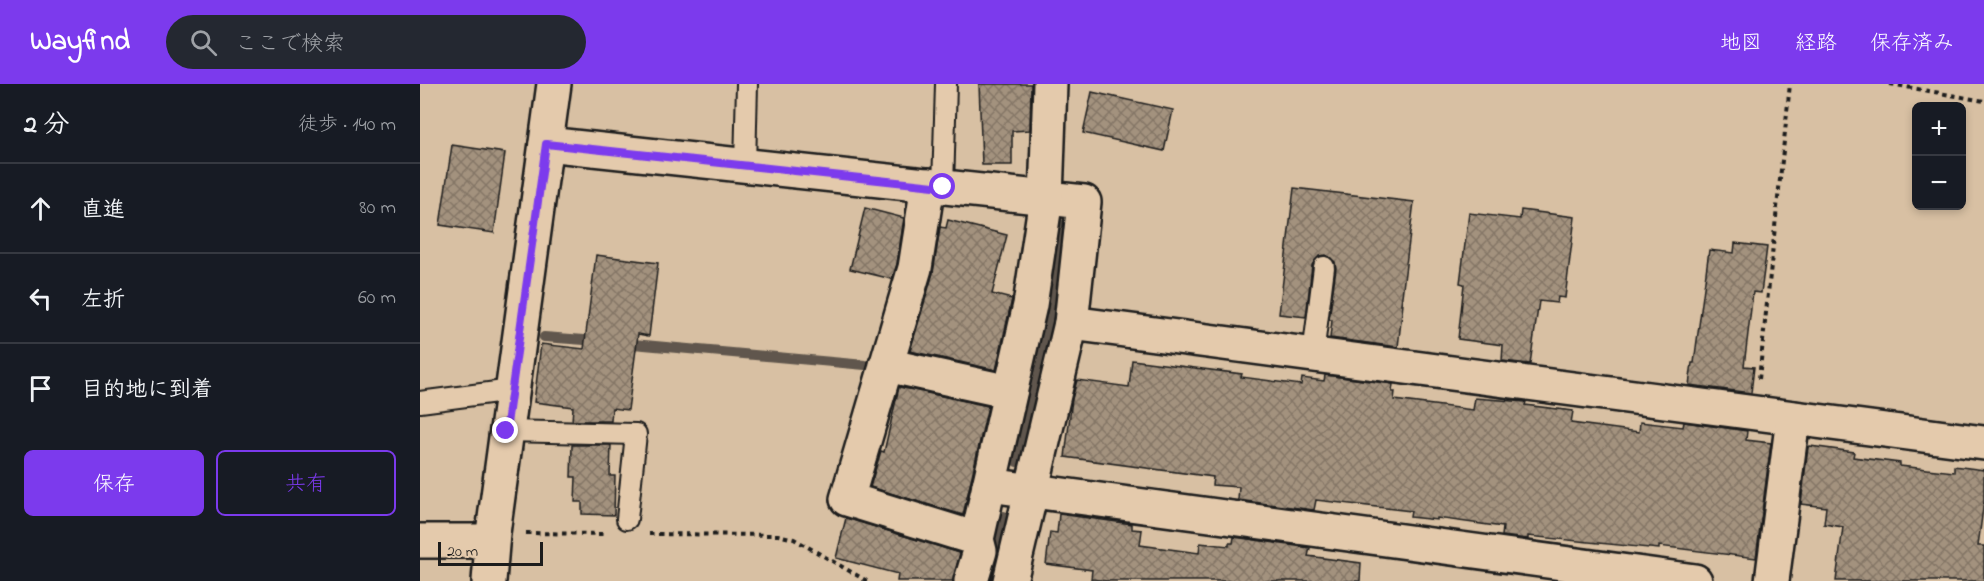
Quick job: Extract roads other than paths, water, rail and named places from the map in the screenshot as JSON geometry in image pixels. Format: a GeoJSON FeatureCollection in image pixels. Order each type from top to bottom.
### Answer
{"type":"FeatureCollection","features":[{"type":"Feature","properties":{"kind":"street"},"geometry":{"type":"LineString","coordinates":[[489,581],[492,537],[554,84]]}},
{"type":"Feature","properties":{"kind":"street"},"geometry":{"type":"LineString","coordinates":[[971,581],[980,551],[977,539],[1030,305],[1046,198],[1050,84]]}},
{"type":"Feature","properties":{"kind":"street"},"geometry":{"type":"LineString","coordinates":[[546,144],[1084,202],[1071,323],[1010,581]]}},
{"type":"Feature","properties":{"kind":"street"},"geometry":{"type":"LineString","coordinates":[[936,186],[915,268],[847,498],[977,539]]}},
{"type":"Feature","properties":{"kind":"street"},"geometry":{"type":"LineString","coordinates":[[1071,323],[1984,443]]}},
{"type":"Feature","properties":{"kind":"street"},"geometry":{"type":"LineString","coordinates":[[886,364],[1010,392]]}},
{"type":"Feature","properties":{"kind":"street"},"geometry":{"type":"LineString","coordinates":[[1772,581],[1793,418]]}},
{"type":"Feature","properties":{"kind":"street"},"geometry":{"type":"LineString","coordinates":[[989,485],[1695,581]]}},
{"type":"Feature","properties":{"kind":"street"},"geometry":{"type":"LineString","coordinates":[[420,541],[492,537]]}},
{"type":"Feature","properties":{"kind":"lane"},"geometry":{"type":"LineString","coordinates":[[745,166],[747,84]]}},
{"type":"Feature","properties":{"kind":"lane"},"geometry":{"type":"LineString","coordinates":[[936,186],[946,84]]}},
{"type":"Feature","properties":{"kind":"lane"},"geometry":{"type":"LineString","coordinates":[[1313,355],[1324,267]]}},
{"type":"Feature","properties":{"kind":"lane"},"geometry":{"type":"LineString","coordinates":[[420,402],[512,390]]}},
{"type":"Feature","properties":{"kind":"lane"},"geometry":{"type":"LineString","coordinates":[[506,431],[636,434],[627,519]]}},
{"type":"Feature","properties":{"kind":"waterway"},"geometry":{"type":"LineString","coordinates":[[1017,462],[1053,309],[1058,221]]}},
{"type":"Feature","properties":{"kind":"waterway"},"geometry":{"type":"LineString","coordinates":[[544,337],[598,341]]}},
{"type":"Feature","properties":{"kind":"waterway"},"geometry":{"type":"LineString","coordinates":[[622,343],[865,365]]}},
{"type":"Feature","properties":{"kind":"waterway"},"geometry":{"type":"LineString","coordinates":[[989,577],[1004,516]]}}]}
